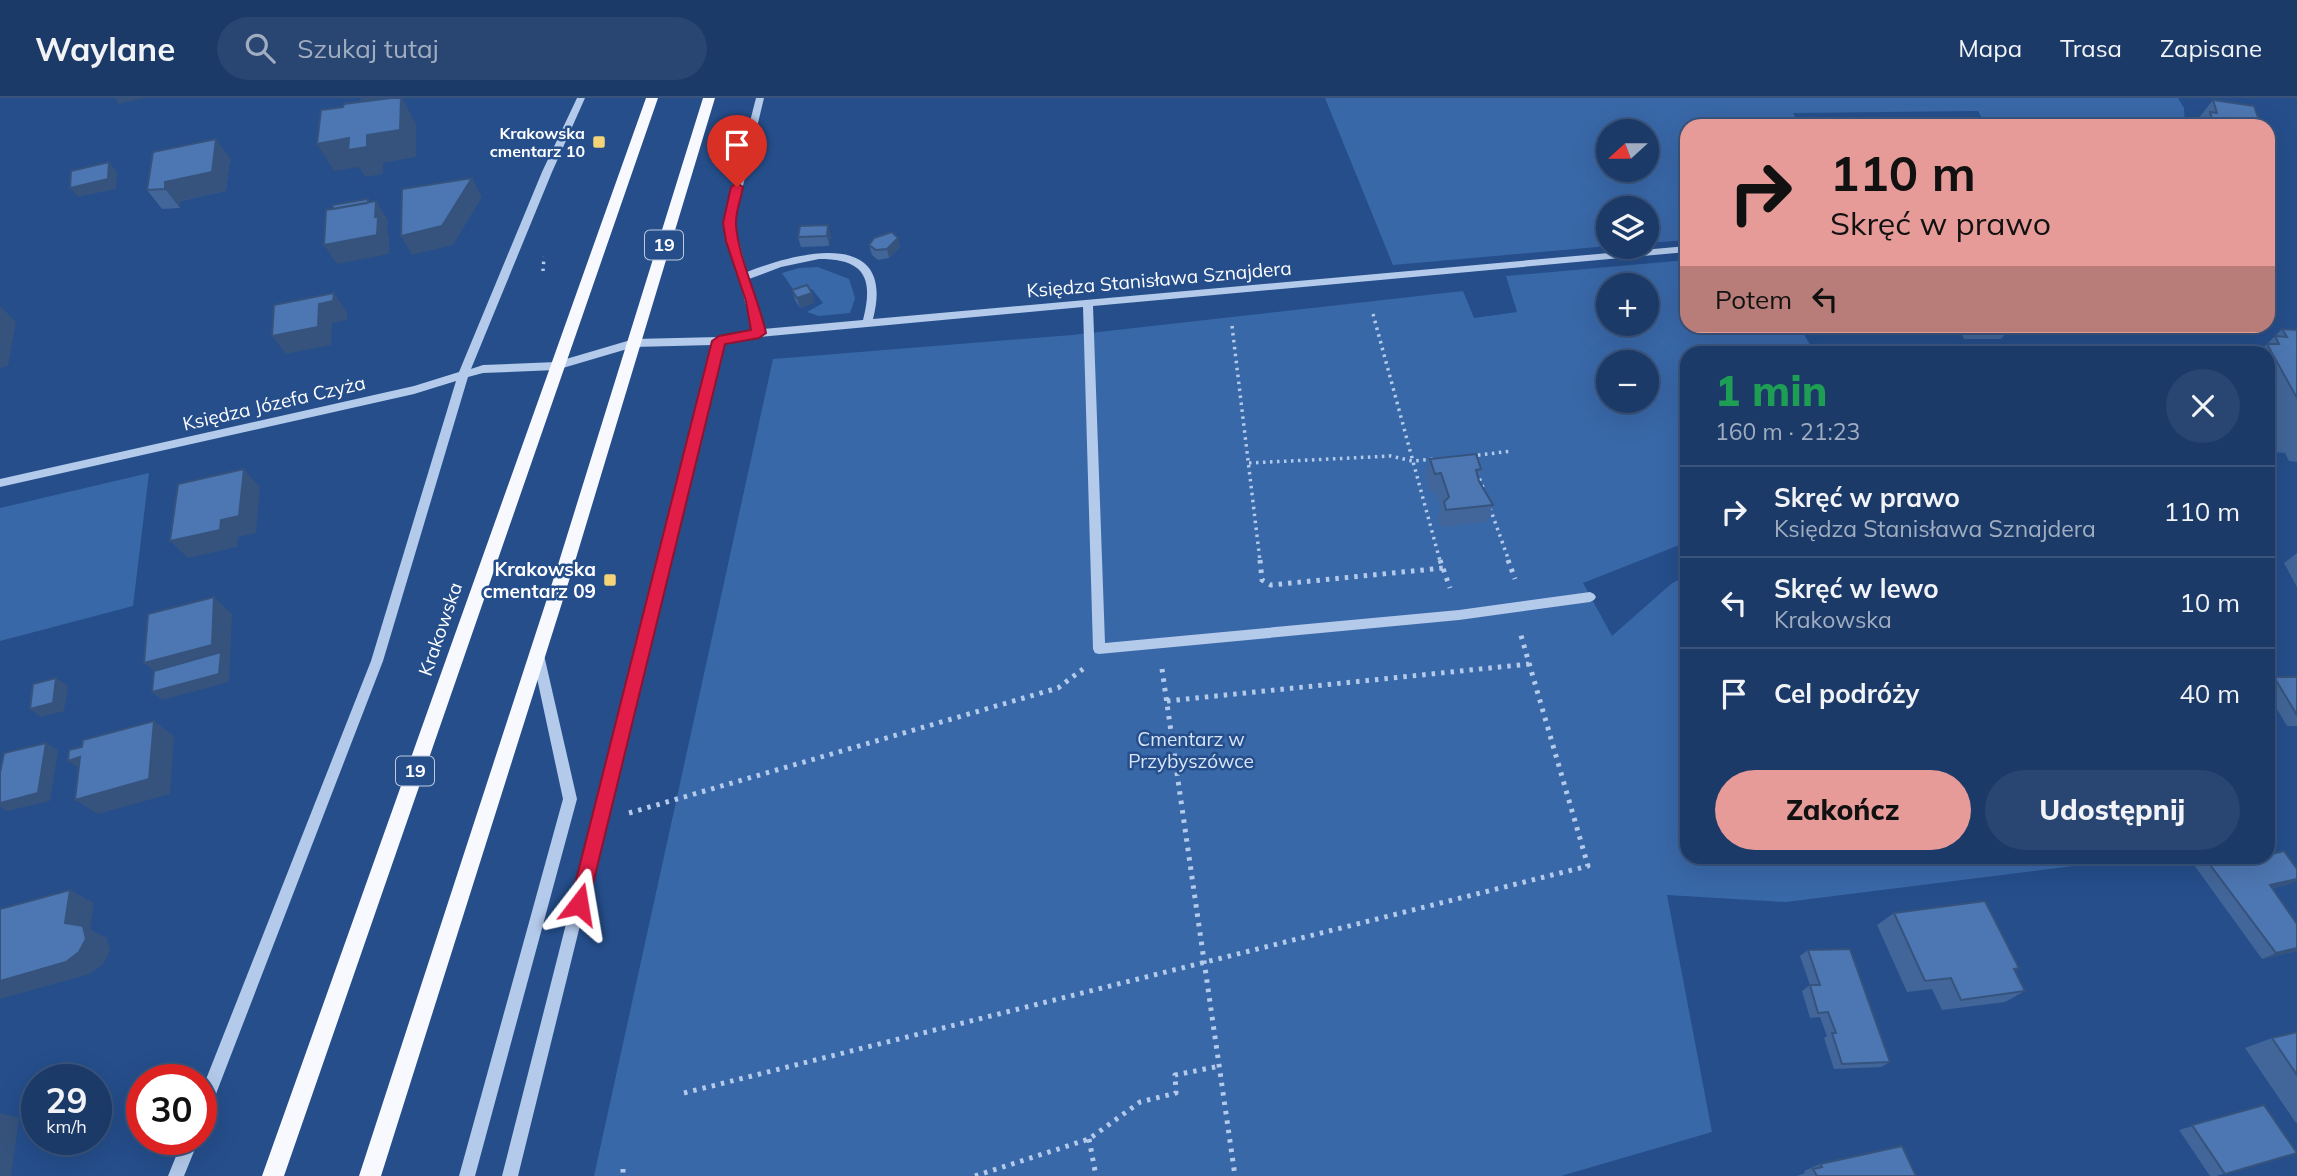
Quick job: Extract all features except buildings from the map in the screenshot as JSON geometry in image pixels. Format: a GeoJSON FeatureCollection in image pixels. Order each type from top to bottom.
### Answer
{"type":"FeatureCollection","features":[{"type":"Feature","properties":{"kind":"main road","name":"Krakowska"},"geometry":{"type":"LineString","coordinates":[[273,1176],[652,98]]}},
{"type":"Feature","properties":{"kind":"main road","name":"19"},"geometry":{"type":"LineString","coordinates":[[370,1176],[538,655],[709,98]]}},
{"type":"Feature","properties":{"kind":"street"},"geometry":{"type":"LineString","coordinates":[[217,1071],[377,661],[464,373],[547,172],[581,98]]}},
{"type":"Feature","properties":{"kind":"street"},"geometry":{"type":"LineString","coordinates":[[759,333],[729,223],[760,98]]}},
{"type":"Feature","properties":{"kind":"street","name":"Księdza Stanisława Sznajdera"},"geometry":{"type":"LineString","coordinates":[[556,366],[634,343],[719,341],[759,333],[1680,250]]}},
{"type":"Feature","properties":{"kind":"street"},"geometry":{"type":"LineString","coordinates":[[744,277],[793,258],[827,256],[849,259],[867,272],[874,292],[867,323]]}},
{"type":"Feature","properties":{"kind":"street"},"geometry":{"type":"LineString","coordinates":[[1088,303],[1099,649],[1459,615],[1590,597]]}},
{"type":"Feature","properties":{"kind":"street"},"geometry":{"type":"LineString","coordinates":[[510,1174],[719,341]]}},
{"type":"Feature","properties":{"kind":"street","name":"Księdza Józefa Czyża"},"geometry":{"type":"LineString","coordinates":[[0,483],[414,390],[464,373],[556,366]]}},
{"type":"Feature","properties":{"kind":"street"},"geometry":{"type":"LineString","coordinates":[[467,1176],[570,799],[538,655]]}},
{"type":"Feature","properties":{"kind":"street"},"geometry":{"type":"LineString","coordinates":[[176,1176],[185,1155]]}},
{"type":"Feature","properties":{"kind":"path"},"geometry":{"type":"LineString","coordinates":[[1373,314],[1412,461],[1459,615]]}},
{"type":"Feature","properties":{"kind":"path"},"geometry":{"type":"LineString","coordinates":[[1232,326],[1262,580],[1271,585],[1443,568]]}},
{"type":"Feature","properties":{"kind":"path"},"geometry":{"type":"LineString","coordinates":[[1460,457],[1512,451]]}},
{"type":"Feature","properties":{"kind":"path"},"geometry":{"type":"LineString","coordinates":[[1249,463],[1391,456],[1412,461],[1448,458]]}},
{"type":"Feature","properties":{"kind":"path"},"geometry":{"type":"LineString","coordinates":[[1471,456],[1485,494]]}},
{"type":"Feature","properties":{"kind":"path"},"geometry":{"type":"LineString","coordinates":[[684,1093],[1588,866],[1529,664],[1519,607],[1489,506]]}},
{"type":"Feature","properties":{"kind":"path"},"geometry":{"type":"LineString","coordinates":[[1158,644],[1235,1176]]}},
{"type":"Feature","properties":{"kind":"path"},"geometry":{"type":"LineString","coordinates":[[600,817],[617,817],[1058,688],[1081,671],[1099,649]]}},
{"type":"Feature","properties":{"kind":"path"},"geometry":{"type":"LineString","coordinates":[[1167,701],[1529,664]]}},
{"type":"Feature","properties":{"kind":"path"},"geometry":{"type":"LineString","coordinates":[[975,1176],[1089,1139],[1140,1102],[1176,1093],[1175,1075],[1220,1066]]}},
{"type":"Feature","properties":{"kind":"path"},"geometry":{"type":"LineString","coordinates":[[1089,1139],[1096,1176]]}},
{"type":"Feature","properties":{"kind":"green space"},"geometry":{"type":"Polygon","coordinates":[[[1325,98],[2178,98],[2184,108],[2185,119],[1982,119],[1978,111],[1793,113],[1796,119],[1680,119],[1680,241],[1659,242],[1659,196],[1596,196],[1596,247],[1393,265],[1325,98]]]}},
{"type":"Feature","properties":{"kind":"green space","name":"Cmentarz w Przybyszówce"},"geometry":{"type":"Polygon","coordinates":[[[1680,261],[1680,333],[1803,333],[1811,346],[1680,346],[1680,545],[1583,583],[1612,636],[1680,579],[1680,864],[2089,864],[1786,902],[1667,895],[1712,1132],[1561,1176],[594,1176],[773,359],[1072,335],[1463,291],[1474,318],[1517,312],[1506,276],[1680,261]]]}},
{"type":"Feature","properties":{"kind":"green space"},"geometry":{"type":"Polygon","coordinates":[[[818,267],[849,279],[855,298],[850,313],[819,316],[807,312],[823,303],[812,289],[797,295],[782,273],[799,268],[818,267]]]}},
{"type":"Feature","properties":{"kind":"green space"},"geometry":{"type":"Polygon","coordinates":[[[149,473],[133,606],[0,641],[0,508],[149,473]]]}},
{"type":"Feature","properties":{"kind":"place","name":"Krakowska cmentarz 10"},"geometry":{"type":"Point","coordinates":[599,142]}},
{"type":"Feature","properties":{"kind":"place","name":"Krakowska cmentarz 09"},"geometry":{"type":"Point","coordinates":[610,580]}},
{"type":"Feature","properties":{"kind":"route"},"geometry":{"type":"LineString","coordinates":[[579,904],[719,341],[759,333],[729,223],[737,187]]}}]}
